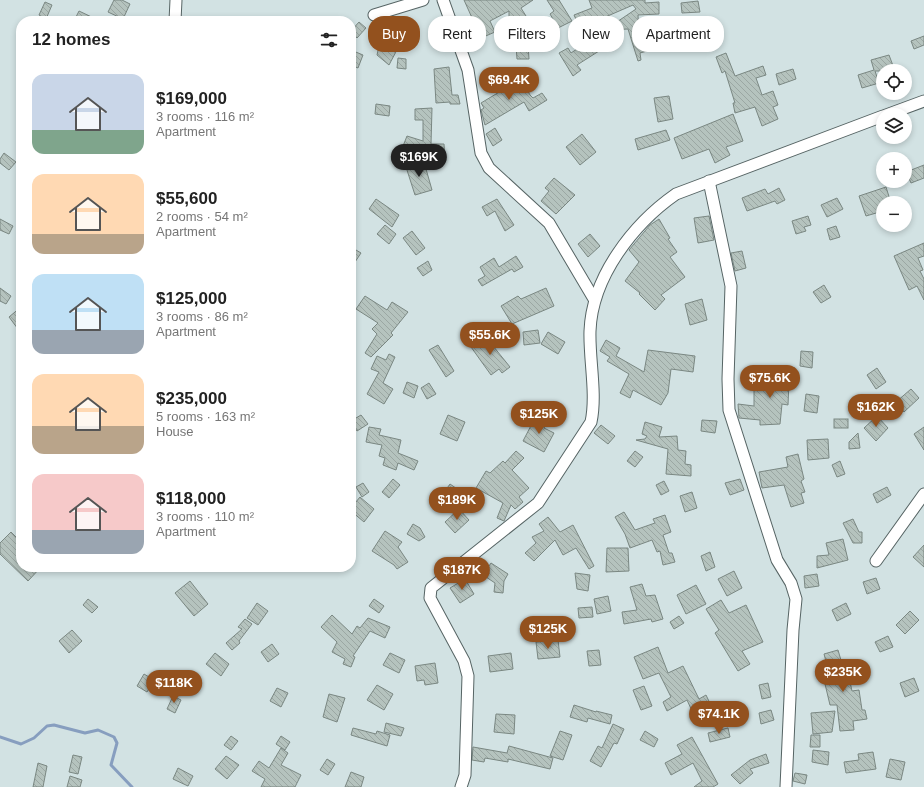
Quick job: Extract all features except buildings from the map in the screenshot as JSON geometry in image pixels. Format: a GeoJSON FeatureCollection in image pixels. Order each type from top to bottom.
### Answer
{"type":"FeatureCollection","features":[{"type":"Feature","properties":{"kind":"street"},"geometry":{"type":"LineString","coordinates":[[175,16],[176,0]]}},
{"type":"Feature","properties":{"kind":"street"},"geometry":{"type":"LineString","coordinates":[[374,15],[423,0]]}},
{"type":"Feature","properties":{"kind":"street"},"geometry":{"type":"LineString","coordinates":[[443,0],[467,65],[481,154],[484,162],[549,223],[594,299]]}},
{"type":"Feature","properties":{"kind":"street"},"geometry":{"type":"LineString","coordinates":[[905,108],[924,101]]}},
{"type":"Feature","properties":{"kind":"street"},"geometry":{"type":"LineString","coordinates":[[461,787],[465,775],[468,676],[464,661],[430,598],[429,592],[437,583],[538,503],[591,422],[590,330],[594,299],[614,258],[659,206],[676,194],[876,119]]}},
{"type":"Feature","properties":{"kind":"street"},"geometry":{"type":"LineString","coordinates":[[709,181],[731,286],[728,379],[729,410],[777,560],[791,583],[796,599],[793,630],[786,787]]}},
{"type":"Feature","properties":{"kind":"street"},"geometry":{"type":"LineString","coordinates":[[876,561],[924,494]]}},
{"type":"Feature","properties":{"kind":"waterway"},"geometry":{"type":"LineString","coordinates":[[0,737],[21,744],[34,738],[47,726],[54,725],[85,733],[98,730],[114,737],[117,743],[111,765],[132,787]]}}]}
